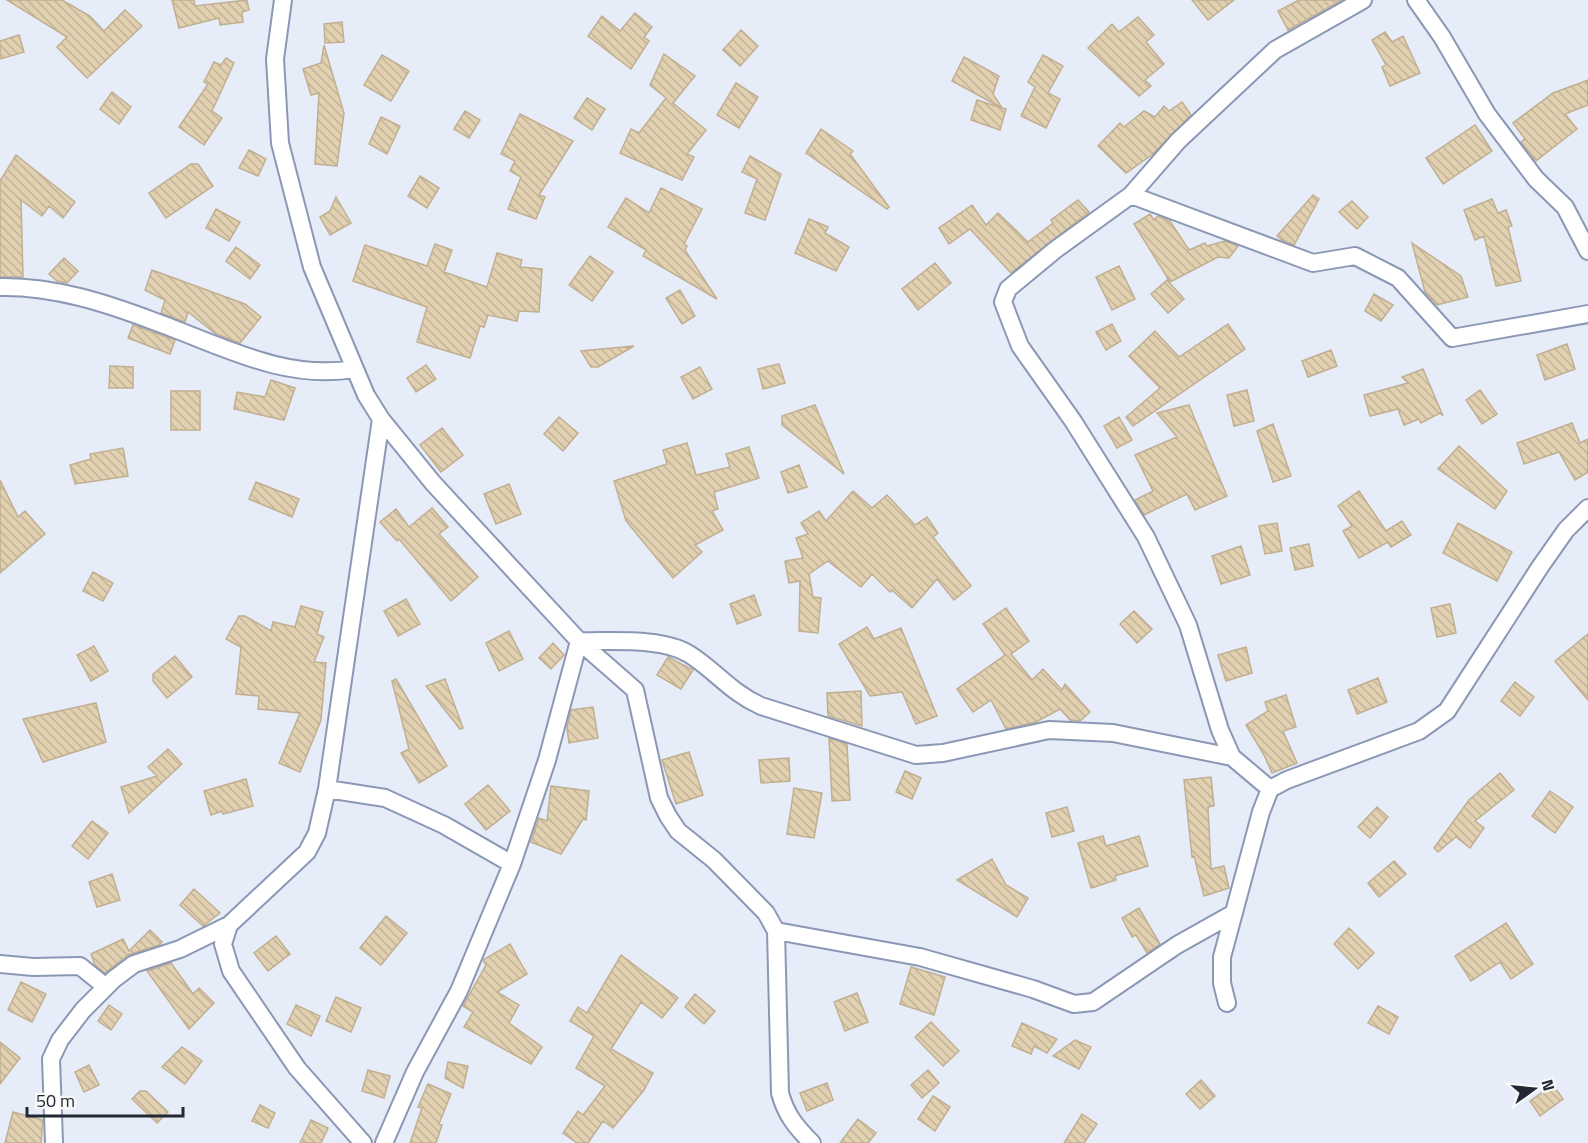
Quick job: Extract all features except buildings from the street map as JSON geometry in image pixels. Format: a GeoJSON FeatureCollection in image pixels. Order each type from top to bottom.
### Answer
{"type":"FeatureCollection","features":[{"type":"Feature","properties":{"kind":"street"},"geometry":{"type":"LineString","coordinates":[[283,0],[275,59],[280,144],[312,267],[354,369],[381,419],[433,483],[579,640],[635,690],[659,798],[668,816],[678,831],[714,860],[766,913],[776,931],[780,1093],[784,1110],[792,1123],[812,1143]]}},
{"type":"Feature","properties":{"kind":"street"},"geometry":{"type":"LineString","coordinates":[[1270,789],[1232,757],[1220,730],[1188,625],[1146,537],[1073,421],[1020,346],[1003,302],[1008,290],[1055,250],[1131,195],[1178,141],[1275,50],[1363,0]]}},
{"type":"Feature","properties":{"kind":"street"},"geometry":{"type":"LineString","coordinates":[[1416,0],[1442,37],[1487,114],[1536,179],[1565,207],[1588,251]]}},
{"type":"Feature","properties":{"kind":"street"},"geometry":{"type":"LineString","coordinates":[[1131,195],[1313,263],[1355,256],[1398,278],[1452,338],[1588,314]]}},
{"type":"Feature","properties":{"kind":"street"},"geometry":{"type":"LineString","coordinates":[[0,286],[74,294],[156,322],[258,362],[335,373],[354,369]]}},
{"type":"Feature","properties":{"kind":"street"},"geometry":{"type":"LineString","coordinates":[[54,1143],[51,1059],[54,1049],[83,1010],[134,964],[180,950],[229,925],[307,852],[317,833],[327,789],[381,419]]}},
{"type":"Feature","properties":{"kind":"street"},"geometry":{"type":"LineString","coordinates":[[1227,1003],[1222,983],[1222,957],[1261,813],[1270,789],[1287,780],[1419,731],[1447,711],[1540,567],[1566,530],[1588,508]]}},
{"type":"Feature","properties":{"kind":"street"},"geometry":{"type":"LineString","coordinates":[[579,640],[666,644],[689,654],[739,696],[761,706],[916,755],[1013,740],[1049,730],[1113,733],[1232,757]]}},
{"type":"Feature","properties":{"kind":"street"},"geometry":{"type":"LineString","coordinates":[[384,1143],[415,1072],[459,991],[512,864],[547,759],[579,640]]}},
{"type":"Feature","properties":{"kind":"street"},"geometry":{"type":"LineString","coordinates":[[327,789],[385,798],[444,825],[512,864]]}},
{"type":"Feature","properties":{"kind":"street"},"geometry":{"type":"LineString","coordinates":[[776,931],[920,957],[1033,989],[1074,1004],[1092,1002],[1178,945],[1234,913]]}},
{"type":"Feature","properties":{"kind":"street"},"geometry":{"type":"LineString","coordinates":[[229,925],[223,944],[231,970],[297,1068],[363,1143]]}},
{"type":"Feature","properties":{"kind":"street"},"geometry":{"type":"LineString","coordinates":[[0,964],[33,967],[80,966],[106,987]]}}]}
